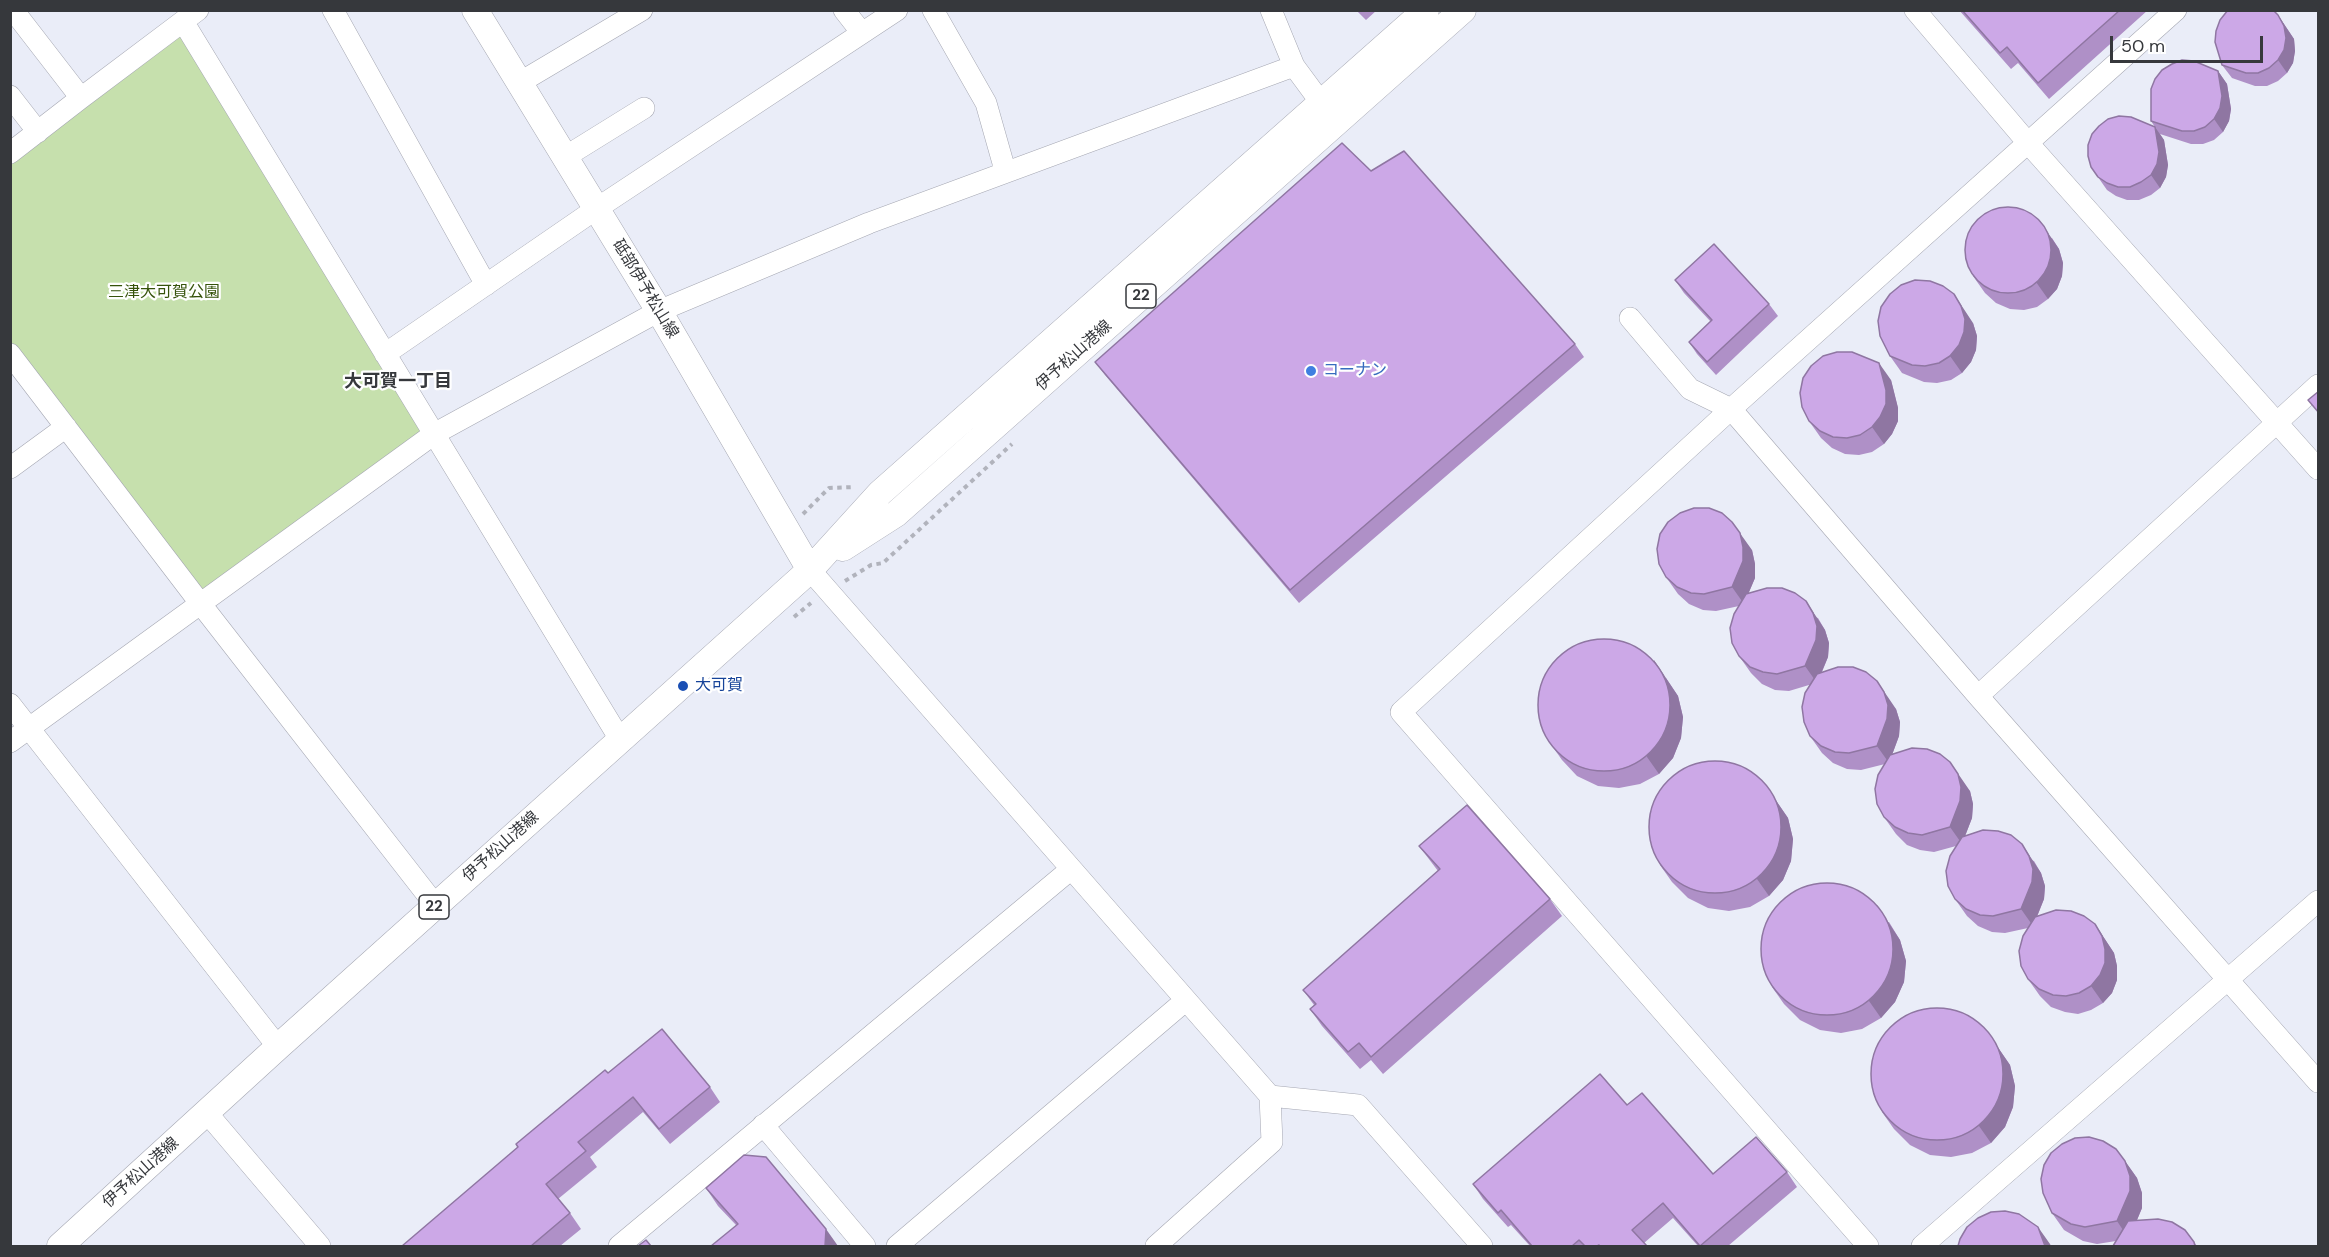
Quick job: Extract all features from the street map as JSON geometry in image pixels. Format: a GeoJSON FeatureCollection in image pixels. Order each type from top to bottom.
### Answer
{"type":"FeatureCollection","features":[{"type":"Feature","properties":{"kind":"main road","name":"砥部伊予松山線"},"geometry":{"type":"LineString","coordinates":[[475,10],[659,311],[810,570]]}},
{"type":"Feature","properties":{"kind":"main road","name":"伊予松山港線"},"geometry":{"type":"LineString","coordinates":[[60,1246],[278,1047],[810,570],[880,493],[1426,10]]}},
{"type":"Feature","properties":{"kind":"main road","name":"伊予松山港線"},"geometry":{"type":"LineString","coordinates":[[810,570],[896,514],[1463,10]]}},
{"type":"Feature","properties":{"kind":"street"},"geometry":{"type":"LineString","coordinates":[[13,10],[81,98]]}},
{"type":"Feature","properties":{"kind":"street"},"geometry":{"type":"LineString","coordinates":[[333,10],[486,285]]}},
{"type":"Feature","properties":{"kind":"street"},"geometry":{"type":"LineString","coordinates":[[519,83],[642,10]]}},
{"type":"Feature","properties":{"kind":"street"},"geometry":{"type":"LineString","coordinates":[[844,10],[862,33]]}},
{"type":"Feature","properties":{"kind":"street"},"geometry":{"type":"LineString","coordinates":[[385,354],[596,209],[897,10]]}},
{"type":"Feature","properties":{"kind":"street"},"geometry":{"type":"LineString","coordinates":[[933,10],[986,103],[1003,163],[1003,172]]}},
{"type":"Feature","properties":{"kind":"street"},"geometry":{"type":"LineString","coordinates":[[1271,10],[1294,66],[1322,104]]}},
{"type":"Feature","properties":{"kind":"street"},"geometry":{"type":"LineString","coordinates":[[1915,10],[2028,143],[2319,469]]}},
{"type":"Feature","properties":{"kind":"street"},"geometry":{"type":"LineString","coordinates":[[1868,1246],[1401,712],[1731,409],[2176,10]]}},
{"type":"Feature","properties":{"kind":"street"},"geometry":{"type":"LineString","coordinates":[[10,153],[191,17],[385,354],[621,741]]}},
{"type":"Feature","properties":{"kind":"street"},"geometry":{"type":"LineString","coordinates":[[10,742],[434,434],[659,311],[868,223],[1294,66]]}},
{"type":"Feature","properties":{"kind":"street"},"geometry":{"type":"LineString","coordinates":[[10,96],[38,132]]}},
{"type":"Feature","properties":{"kind":"street"},"geometry":{"type":"LineString","coordinates":[[565,157],[644,108]]}},
{"type":"Feature","properties":{"kind":"street"},"geometry":{"type":"LineString","coordinates":[[1630,318],[1690,389],[1731,409],[1978,696],[2319,1082]]}},
{"type":"Feature","properties":{"kind":"street"},"geometry":{"type":"LineString","coordinates":[[10,354],[436,906]]}},
{"type":"Feature","properties":{"kind":"street"},"geometry":{"type":"LineString","coordinates":[[1978,696],[2319,385]]}},
{"type":"Feature","properties":{"kind":"street"},"geometry":{"type":"LineString","coordinates":[[10,468],[66,427]]}},
{"type":"Feature","properties":{"kind":"street"},"geometry":{"type":"LineString","coordinates":[[810,570],[1270,1096],[1272,1142],[1156,1246]]}},
{"type":"Feature","properties":{"kind":"street"},"geometry":{"type":"LineString","coordinates":[[10,704],[278,1047]]}},
{"type":"Feature","properties":{"kind":"street"},"geometry":{"type":"LineString","coordinates":[[618,1246],[1070,870]]}},
{"type":"Feature","properties":{"kind":"street"},"geometry":{"type":"LineString","coordinates":[[1922,1246],[2319,901]]}},
{"type":"Feature","properties":{"kind":"street"},"geometry":{"type":"LineString","coordinates":[[897,1246],[1185,1001]]}},
{"type":"Feature","properties":{"kind":"street"},"geometry":{"type":"LineString","coordinates":[[1270,1096],[1358,1105],[1482,1246]]}},
{"type":"Feature","properties":{"kind":"street"},"geometry":{"type":"LineString","coordinates":[[207,1113],[320,1246]]}},
{"type":"Feature","properties":{"kind":"street"},"geometry":{"type":"LineString","coordinates":[[763,1125],[865,1246]]}},
{"type":"Feature","properties":{"kind":"green space","name":"三津大可賀公園"},"geometry":{"type":"Polygon","coordinates":[[[183,32],[426,432],[202,594],[11,343],[11,165],[183,32]]]}},
{"type":"Feature","properties":{"kind":"building"},"geometry":{"type":"Polygon","coordinates":[[[1962,10],[2120,10],[2038,83],[2007,47],[2000,53],[1962,10]]]}},
{"type":"Feature","properties":{"kind":"building"},"geometry":{"type":"Polygon","coordinates":[[[2228,10],[2273,10],[2278,15],[2284,26],[2286,38],[2284,50],[2269,68],[2258,73],[2246,73],[2222,65],[2215,42],[2216,31],[2220,20],[2228,10]]]}},
{"type":"Feature","properties":{"kind":"building"},"geometry":{"type":"Polygon","coordinates":[[[2182,60],[2194,61],[2218,71],[2222,96],[2220,108],[2214,119],[2205,127],[2194,131],[2182,131],[2151,121],[2151,89],[2155,79],[2162,70],[2182,60]]]}},
{"type":"Feature","properties":{"kind":"building"},"geometry":{"type":"Polygon","coordinates":[[[2119,116],[2131,117],[2155,127],[2159,152],[2157,164],[2151,175],[2130,187],[2118,187],[2098,177],[2091,167],[2088,156],[2088,145],[2092,134],[2108,119],[2119,116]]]}},
{"type":"Feature","properties":{"kind":"building","name":"コーナン"},"geometry":{"type":"Polygon","coordinates":[[[1342,143],[1371,171],[1404,151],[1575,344],[1290,590],[1095,362],[1342,143]]]}},
{"type":"Feature","properties":{"kind":"building"},"geometry":{"type":"Polygon","coordinates":[[[2008,207],[2032,214],[2044,226],[2051,250],[2044,274],[2032,286],[2008,293],[1984,286],[1972,274],[1965,250],[1972,226],[1984,214],[2008,207]]]}},
{"type":"Feature","properties":{"kind":"building"},"geometry":{"type":"Polygon","coordinates":[[[1714,244],[1769,304],[1707,362],[1689,342],[1712,320],[1675,280],[1714,244]]]}},
{"type":"Feature","properties":{"kind":"building"},"geometry":{"type":"Polygon","coordinates":[[[1915,280],[1930,281],[1954,294],[1965,319],[1964,332],[1959,345],[1950,356],[1939,363],[1925,366],[1912,365],[1890,356],[1880,336],[1878,321],[1881,307],[1890,294],[1901,285],[1915,280]]]}},
{"type":"Feature","properties":{"kind":"building"},"geometry":{"type":"Polygon","coordinates":[[[1837,352],[1852,352],[1879,363],[1886,390],[1886,404],[1872,427],[1860,435],[1847,438],[1833,437],[1820,431],[1809,421],[1802,407],[1800,393],[1803,378],[1811,366],[1823,356],[1837,352]]]}},
{"type":"Feature","properties":{"kind":"building"},"geometry":{"type":"Polygon","coordinates":[[[2319,391],[2319,413],[2308,400],[2319,391]]]}},
{"type":"Feature","properties":{"kind":"building"},"geometry":{"type":"Polygon","coordinates":[[[1694,508],[1709,508],[1722,513],[1740,533],[1743,561],[1732,587],[1704,594],[1691,593],[1677,587],[1666,577],[1659,564],[1657,549],[1660,534],[1668,522],[1680,513],[1694,508]]]}},
{"type":"Feature","properties":{"kind":"building"},"geometry":{"type":"Polygon","coordinates":[[[1767,588],[1782,588],[1795,593],[1806,601],[1813,613],[1817,626],[1816,640],[1805,666],[1777,674],[1763,672],[1750,667],[1739,656],[1732,643],[1730,628],[1734,614],[1746,594],[1767,588]]]}},
{"type":"Feature","properties":{"kind":"building"},"geometry":{"type":"Polygon","coordinates":[[[1604,639],[1629,644],[1651,658],[1665,680],[1670,705],[1665,730],[1651,752],[1629,766],[1604,771],[1579,766],[1557,752],[1543,730],[1538,705],[1543,680],[1557,658],[1579,644],[1604,639]]]}},
{"type":"Feature","properties":{"kind":"building"},"geometry":{"type":"Polygon","coordinates":[[[1838,667],[1853,667],[1866,672],[1877,681],[1884,692],[1888,705],[1887,719],[1877,746],[1849,753],[1835,752],[1821,746],[1810,736],[1804,722],[1802,707],[1805,693],[1817,674],[1838,667]]]}},
{"type":"Feature","properties":{"kind":"building"},"geometry":{"type":"Polygon","coordinates":[[[1912,748],[1927,749],[1940,754],[1950,762],[1958,774],[1961,787],[1960,801],[1950,827],[1922,835],[1908,833],[1895,827],[1884,817],[1877,804],[1875,789],[1878,775],[1890,755],[1912,748]]]}},
{"type":"Feature","properties":{"kind":"building"},"geometry":{"type":"Polygon","coordinates":[[[1715,761],[1740,766],[1762,780],[1776,802],[1781,827],[1776,852],[1762,874],[1740,888],[1715,893],[1690,888],[1668,874],[1654,852],[1649,827],[1654,802],[1668,780],[1690,766],[1715,761]]]}},
{"type":"Feature","properties":{"kind":"building"},"geometry":{"type":"Polygon","coordinates":[[[1467,805],[1550,899],[1371,1057],[1359,1043],[1348,1052],[1310,1009],[1316,1004],[1303,990],[1440,869],[1419,846],[1467,805]]]}},
{"type":"Feature","properties":{"kind":"building"},"geometry":{"type":"Polygon","coordinates":[[[1983,830],[2011,835],[2022,844],[2029,856],[2033,869],[2032,882],[2021,909],[1993,916],[1980,915],[1966,909],[1955,899],[1948,886],[1946,871],[1950,856],[1962,837],[1983,830]]]}},
{"type":"Feature","properties":{"kind":"building"},"geometry":{"type":"Polygon","coordinates":[[[1827,883],[1852,888],[1874,902],[1888,924],[1893,949],[1888,974],[1874,996],[1852,1010],[1827,1015],[1802,1010],[1780,996],[1766,974],[1761,949],[1766,924],[1780,902],[1802,888],[1827,883]]]}},
{"type":"Feature","properties":{"kind":"building"},"geometry":{"type":"Polygon","coordinates":[[[2056,910],[2071,911],[2095,924],[2102,936],[2105,949],[2105,963],[2100,975],[2091,986],[2079,993],[2066,996],[2053,995],[2039,989],[2028,979],[2021,966],[2019,951],[2023,936],[2035,917],[2056,910]]]}},
{"type":"Feature","properties":{"kind":"building"},"geometry":{"type":"Polygon","coordinates":[[[1937,1008],[1962,1013],[1984,1027],[1998,1049],[2003,1074],[1998,1099],[1984,1121],[1962,1135],[1937,1140],[1912,1135],[1890,1121],[1876,1099],[1871,1074],[1876,1049],[1890,1027],[1912,1013],[1937,1008]]]}},
{"type":"Feature","properties":{"kind":"building"},"geometry":{"type":"Polygon","coordinates":[[[662,1029],[710,1087],[659,1129],[633,1097],[578,1142],[586,1151],[546,1184],[570,1213],[531,1246],[402,1246],[518,1147],[516,1144],[605,1070],[608,1073],[662,1029]]]}},
{"type":"Feature","properties":{"kind":"building"},"geometry":{"type":"Polygon","coordinates":[[[1600,1074],[1627,1105],[1642,1093],[1713,1174],[1756,1137],[1787,1172],[1700,1246],[1663,1203],[1632,1230],[1647,1246],[1585,1246],[1579,1240],[1572,1246],[1532,1246],[1501,1210],[1498,1213],[1473,1184],[1600,1074]]]}},
{"type":"Feature","properties":{"kind":"building"},"geometry":{"type":"Polygon","coordinates":[[[2089,1137],[2103,1141],[2116,1149],[2125,1161],[2130,1176],[2130,1191],[2117,1221],[2085,1227],[2071,1224],[2052,1213],[2043,1193],[2041,1179],[2044,1165],[2051,1153],[2062,1144],[2075,1138],[2089,1137]]]}},
{"type":"Feature","properties":{"kind":"building"},"geometry":{"type":"Polygon","coordinates":[[[744,1155],[766,1157],[826,1229],[825,1246],[711,1246],[738,1224],[706,1188],[744,1155]]]}},
{"type":"Feature","properties":{"kind":"building"},"geometry":{"type":"Polygon","coordinates":[[[2005,1211],[2019,1214],[2038,1227],[2045,1246],[1958,1246],[1967,1227],[1978,1218],[1991,1212],[2005,1211]]]}},
{"type":"Feature","properties":{"kind":"building"},"geometry":{"type":"Polygon","coordinates":[[[2158,1219],[2172,1222],[2185,1230],[2195,1246],[2113,1246],[2128,1221],[2158,1219]]]}},
{"type":"Feature","properties":{"kind":"building"},"geometry":{"type":"Polygon","coordinates":[[[646,1240],[651,1246],[638,1246],[646,1240]]]}},
{"type":"Feature","properties":{"kind":"place","name":"コーナン"},"geometry":{"type":"Point","coordinates":[1311,371]}},
{"type":"Feature","properties":{"kind":"place","name":"大可賀"},"geometry":{"type":"Point","coordinates":[683,686]}},
{"type":"Feature","properties":{"kind":"district","name":"大可賀一丁目"},"geometry":{"type":"Point","coordinates":[398,382]}}]}
